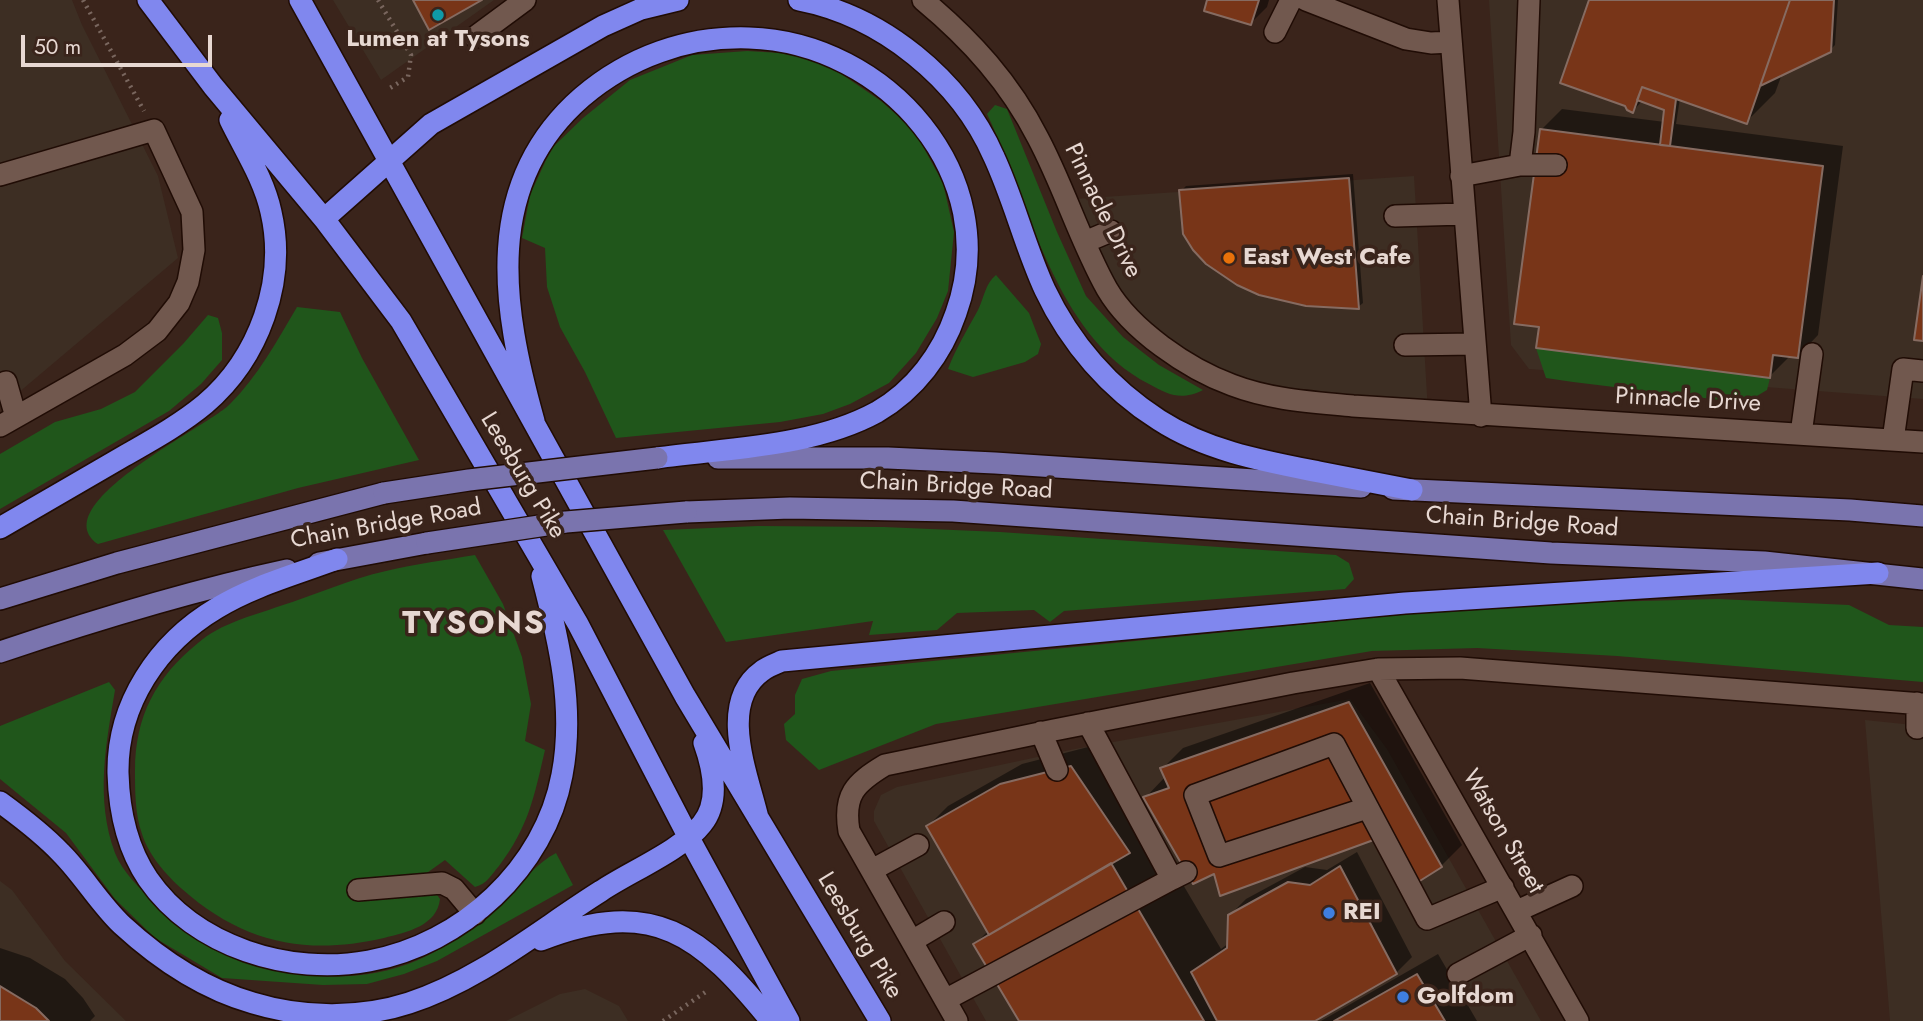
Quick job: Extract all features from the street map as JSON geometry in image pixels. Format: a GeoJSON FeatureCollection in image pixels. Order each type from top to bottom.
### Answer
{"type":"FeatureCollection","features":[{"type":"Feature","properties":{"kind":"highway","name":"Leesburg Pike"},"geometry":{"type":"LineString","coordinates":[[148,0],[213,86],[324,219],[401,321],[578,624],[689,838],[789,1021]]}},
{"type":"Feature","properties":{"kind":"highway","name":"Leesburg Pike"},"geometry":{"type":"LineString","coordinates":[[300,0],[685,696],[880,1021]]}},
{"type":"Feature","properties":{"kind":"highway"},"geometry":{"type":"LineString","coordinates":[[324,219],[431,124],[603,26],[641,9],[678,0]]}},
{"type":"Feature","properties":{"kind":"highway"},"geometry":{"type":"LineString","coordinates":[[799,0],[848,15],[886,34],[920,59],[951,90],[974,120],[994,156],[1046,291],[1069,333],[1102,374],[1139,406],[1189,438],[1261,461],[1412,490]]}},
{"type":"Feature","properties":{"kind":"highway"},"geometry":{"type":"LineString","coordinates":[[534,421],[513,331],[507,284],[507,251],[513,211],[523,175],[544,139],[569,108],[600,82],[636,61],[672,47],[712,39],[750,38],[789,43],[828,55],[863,73],[906,106],[927,130],[945,157],[959,190],[967,238],[967,262],[961,298],[949,332],[928,367],[904,394],[843,428],[802,439],[657,458]]}},
{"type":"Feature","properties":{"kind":"highway"},"geometry":{"type":"LineString","coordinates":[[0,528],[161,435],[204,405],[224,386],[244,359],[259,329],[270,297],[276,264],[275,231],[271,210],[258,176],[213,86]]}},
{"type":"Feature","properties":{"kind":"highway"},"geometry":{"type":"LineString","coordinates":[[337,559],[254,590],[216,608],[183,634],[157,660],[138,687],[129,708],[118,754],[123,820],[133,851],[147,878],[167,903],[194,925],[220,940],[255,954],[292,962],[332,964],[369,961],[410,950],[447,933],[475,914],[508,883],[531,851],[550,814],[562,778],[567,724],[557,632],[534,547]]}},
{"type":"Feature","properties":{"kind":"highway"},"geometry":{"type":"LineString","coordinates":[[758,818],[738,736],[737,721],[740,702],[750,683],[762,671],[782,662],[1405,603],[1878,573]]}},
{"type":"Feature","properties":{"kind":"highway"},"geometry":{"type":"LineString","coordinates":[[0,802],[31,824],[62,854],[121,924],[155,953],[213,989],[252,1003],[293,1012],[369,1012],[408,1003],[447,988],[506,953],[601,890],[689,838],[704,823],[710,807],[713,778],[707,752],[685,696]]}},
{"type":"Feature","properties":{"kind":"highway"},"geometry":{"type":"LineString","coordinates":[[506,953],[592,924],[618,921],[645,923],[671,931],[698,944],[723,965],[771,1021]]}},
{"type":"Feature","properties":{"kind":"main road","name":"Chain Bridge Road"},"geometry":{"type":"LineString","coordinates":[[0,599],[117,563],[384,493],[657,458],[888,458],[1412,490],[1836,509],[1923,516]]}},
{"type":"Feature","properties":{"kind":"main road","name":"Chain Bridge Road"},"geometry":{"type":"LineString","coordinates":[[0,652],[143,605],[232,581],[337,559],[566,522],[686,512],[790,508],[953,511],[1552,552],[1764,562],[1923,579]]}},
{"type":"Feature","properties":{"kind":"street"},"geometry":{"type":"LineString","coordinates":[[475,37],[524,0]]}},
{"type":"Feature","properties":{"kind":"street","name":"Pinnacle Drive"},"geometry":{"type":"LineString","coordinates":[[923,0],[971,42],[1013,94],[1039,139],[1108,291],[1135,322],[1162,346],[1194,367],[1232,385],[1275,397],[1353,406],[1923,442]]}},
{"type":"Feature","properties":{"kind":"street"},"geometry":{"type":"LineString","coordinates":[[1275,32],[1291,0]]}},
{"type":"Feature","properties":{"kind":"street"},"geometry":{"type":"LineString","coordinates":[[1306,0],[1406,39],[1431,43],[1451,42]]}},
{"type":"Feature","properties":{"kind":"street"},"geometry":{"type":"LineString","coordinates":[[1448,0],[1481,415]]}},
{"type":"Feature","properties":{"kind":"street"},"geometry":{"type":"LineString","coordinates":[[1520,165],[1524,132],[1529,0]]}},
{"type":"Feature","properties":{"kind":"street"},"geometry":{"type":"LineString","coordinates":[[0,175],[154,130],[192,212],[194,250],[188,282],[179,303],[157,331],[125,355],[8,421],[6,382]]}},
{"type":"Feature","properties":{"kind":"street"},"geometry":{"type":"LineString","coordinates":[[1461,176],[1520,165],[1556,165]]}},
{"type":"Feature","properties":{"kind":"street"},"geometry":{"type":"LineString","coordinates":[[1395,216],[1464,214]]}},
{"type":"Feature","properties":{"kind":"street"},"geometry":{"type":"LineString","coordinates":[[1085,242],[1111,231]]}},
{"type":"Feature","properties":{"kind":"street"},"geometry":{"type":"LineString","coordinates":[[1405,345],[1475,344]]}},
{"type":"Feature","properties":{"kind":"street"},"geometry":{"type":"LineString","coordinates":[[1801,434],[1812,354]]}},
{"type":"Feature","properties":{"kind":"street"},"geometry":{"type":"LineString","coordinates":[[1893,440],[1903,369],[1923,371]]}},
{"type":"Feature","properties":{"kind":"street"},"geometry":{"type":"LineString","coordinates":[[957,1021],[849,831],[846,811],[851,794],[863,778],[885,765],[1041,732],[1378,670],[1460,668],[1920,703],[1917,728]]}},
{"type":"Feature","properties":{"kind":"street","name":"Watson Street"},"geometry":{"type":"LineString","coordinates":[[1378,670],[1578,1021]]}},
{"type":"Feature","properties":{"kind":"street"},"geometry":{"type":"LineString","coordinates":[[945,1000],[1179,875],[1088,723]]}},
{"type":"Feature","properties":{"kind":"street"},"geometry":{"type":"LineString","coordinates":[[1041,732],[1057,770]]}},
{"type":"Feature","properties":{"kind":"street"},"geometry":{"type":"LineString","coordinates":[[1367,808],[1219,856],[1195,795],[1334,744],[1427,919],[1503,887]]}},
{"type":"Feature","properties":{"kind":"street"},"geometry":{"type":"LineString","coordinates":[[872,870],[918,845]]}},
{"type":"Feature","properties":{"kind":"street"},"geometry":{"type":"LineString","coordinates":[[358,890],[442,883],[454,889],[475,914]]}},
{"type":"Feature","properties":{"kind":"street"},"geometry":{"type":"LineString","coordinates":[[1517,911],[1572,886]]}},
{"type":"Feature","properties":{"kind":"street"},"geometry":{"type":"LineString","coordinates":[[912,941],[944,922]]}},
{"type":"Feature","properties":{"kind":"street"},"geometry":{"type":"LineString","coordinates":[[1458,974],[1531,936]]}},
{"type":"Feature","properties":{"kind":"path"},"geometry":{"type":"LineString","coordinates":[[83,0],[154,130]]}},
{"type":"Feature","properties":{"kind":"path"},"geometry":{"type":"LineString","coordinates":[[378,0],[411,55],[408,77],[390,88]]}},
{"type":"Feature","properties":{"kind":"path"},"geometry":{"type":"LineString","coordinates":[[663,1021],[706,991]]}},
{"type":"Feature","properties":{"kind":"shaded area"},"geometry":{"type":"Polygon","coordinates":[[[0,0],[72,0],[158,176],[178,258],[0,406],[0,0]]]}},
{"type":"Feature","properties":{"kind":"shaded area"},"geometry":{"type":"Polygon","coordinates":[[[333,0],[494,0],[381,80],[333,0]]]}},
{"type":"Feature","properties":{"kind":"shaded area"},"geometry":{"type":"Polygon","coordinates":[[[1489,0],[1923,0],[1923,399],[1529,369],[1511,345],[1489,0]]]}},
{"type":"Feature","properties":{"kind":"shaded area"},"geometry":{"type":"Polygon","coordinates":[[[1414,176],[1428,412],[1270,399],[1195,371],[1101,274],[1074,199],[1414,176]]]}},
{"type":"Feature","properties":{"kind":"shaded area"},"geometry":{"type":"Polygon","coordinates":[[[1350,699],[1387,749],[1541,1021],[986,1021],[874,821],[874,811],[881,795],[897,787],[1075,749],[1350,699]]]}},
{"type":"Feature","properties":{"kind":"shaded area"},"geometry":{"type":"Polygon","coordinates":[[[1865,720],[1923,726],[1923,1021],[1890,1021],[1865,720]]]}},
{"type":"Feature","properties":{"kind":"shaded area"},"geometry":{"type":"Polygon","coordinates":[[[0,881],[12,890],[65,961],[126,1021],[0,1021],[0,881]]]}},
{"type":"Feature","properties":{"kind":"shaded area"},"geometry":{"type":"Polygon","coordinates":[[[585,989],[619,1006],[628,1021],[506,1021],[560,994],[585,989]]]}},
{"type":"Feature","properties":{"kind":"green space"},"geometry":{"type":"Polygon","coordinates":[[[747,51],[797,54],[837,71],[881,101],[914,130],[943,183],[954,232],[948,291],[937,318],[916,353],[889,383],[850,404],[823,414],[780,422],[616,438],[560,327],[547,287],[545,248],[522,238],[530,195],[554,146],[583,118],[630,80],[692,55],[747,51]]]}},
{"type":"Feature","properties":{"kind":"green space"},"geometry":{"type":"Polygon","coordinates":[[[995,105],[1007,109],[1086,296],[1123,337],[1159,365],[1203,390],[1182,396],[1156,388],[1117,362],[1090,334],[1067,301],[1032,226],[987,114],[995,105]]]}},
{"type":"Feature","properties":{"kind":"green space"},"geometry":{"type":"Polygon","coordinates":[[[996,275],[1029,313],[1041,344],[1038,354],[1025,362],[973,377],[948,369],[987,287],[996,275]]]}},
{"type":"Feature","properties":{"kind":"green space"},"geometry":{"type":"Polygon","coordinates":[[[297,307],[340,312],[362,358],[419,460],[298,488],[98,544],[87,528],[92,509],[110,488],[136,468],[230,404],[258,370],[297,307]]]}},
{"type":"Feature","properties":{"kind":"green space"},"geometry":{"type":"Polygon","coordinates":[[[208,315],[218,318],[222,333],[222,360],[201,384],[169,411],[0,509],[0,454],[55,422],[101,409],[135,392],[208,315]]]}},
{"type":"Feature","properties":{"kind":"green space"},"geometry":{"type":"Polygon","coordinates":[[[1536,348],[1770,378],[1767,390],[1745,403],[1573,382],[1546,378],[1536,348]]]}},
{"type":"Feature","properties":{"kind":"green space"},"geometry":{"type":"Polygon","coordinates":[[[758,526],[884,527],[1000,532],[1336,555],[1349,563],[1354,579],[1345,589],[1064,611],[1050,622],[1034,610],[957,613],[937,630],[869,635],[873,621],[726,642],[663,530],[758,526]]]}},
{"type":"Feature","properties":{"kind":"green space"},"geometry":{"type":"Polygon","coordinates":[[[475,555],[503,604],[522,657],[531,704],[525,741],[545,750],[534,797],[524,824],[489,879],[475,887],[445,860],[424,875],[351,883],[352,899],[435,892],[440,899],[438,908],[427,922],[411,930],[384,938],[328,946],[302,945],[252,933],[228,922],[182,889],[158,864],[145,842],[138,819],[135,794],[136,751],[144,715],[170,670],[207,636],[237,621],[373,574],[475,555]]]}},
{"type":"Feature","properties":{"kind":"green space"},"geometry":{"type":"Polygon","coordinates":[[[1718,599],[1849,605],[1889,625],[1923,627],[1923,682],[1617,656],[1477,648],[1372,651],[936,724],[819,770],[786,740],[784,724],[795,714],[795,695],[802,679],[831,671],[1409,614],[1603,602],[1718,599]]]}},
{"type":"Feature","properties":{"kind":"green space"},"geometry":{"type":"Polygon","coordinates":[[[109,682],[115,690],[104,772],[105,812],[118,860],[132,879],[177,925],[239,959],[299,974],[360,975],[390,970],[431,954],[466,932],[556,853],[573,885],[437,961],[367,984],[323,985],[222,978],[155,938],[115,899],[66,833],[0,779],[0,726],[109,682]]]}},
{"type":"Feature","properties":{"kind":"building","name":"Lumen at Tysons"},"geometry":{"type":"Polygon","coordinates":[[[413,0],[482,0],[429,30],[413,0]]]}},
{"type":"Feature","properties":{"kind":"building"},"geometry":{"type":"Polygon","coordinates":[[[1207,0],[1259,0],[1251,25],[1204,11],[1207,0]]]}},
{"type":"Feature","properties":{"kind":"building"},"geometry":{"type":"Polygon","coordinates":[[[1589,0],[1790,0],[1747,124],[1642,87],[1633,113],[1625,106],[1560,83],[1589,0]]]}},
{"type":"Feature","properties":{"kind":"building"},"geometry":{"type":"Polygon","coordinates":[[[1790,0],[1834,0],[1831,52],[1760,86],[1790,0]]]}},
{"type":"Feature","properties":{"kind":"building"},"geometry":{"type":"Polygon","coordinates":[[[1642,87],[1676,99],[1670,146],[1660,145],[1664,110],[1637,100],[1642,87]]]}},
{"type":"Feature","properties":{"kind":"building"},"geometry":{"type":"Polygon","coordinates":[[[1540,129],[1823,166],[1798,358],[1773,355],[1770,378],[1536,348],[1539,327],[1514,324],[1540,129]]]}},
{"type":"Feature","properties":{"kind":"building"},"geometry":{"type":"Polygon","coordinates":[[[1349,178],[1359,309],[1306,306],[1259,295],[1237,285],[1206,264],[1183,234],[1179,190],[1349,178]]]}},
{"type":"Feature","properties":{"kind":"building"},"geometry":{"type":"Polygon","coordinates":[[[1923,276],[1923,341],[1914,340],[1923,276]]]}},
{"type":"Feature","properties":{"kind":"building"},"geometry":{"type":"Polygon","coordinates":[[[1349,702],[1442,867],[1415,884],[1390,834],[1220,896],[1214,874],[1193,884],[1143,797],[1169,788],[1160,768],[1349,702]]]}},
{"type":"Feature","properties":{"kind":"building"},"geometry":{"type":"Polygon","coordinates":[[[1071,766],[1130,853],[989,935],[926,826],[1000,784],[1071,766]]]}},
{"type":"Feature","properties":{"kind":"building"},"geometry":{"type":"Polygon","coordinates":[[[1111,863],[1204,1021],[1019,1021],[973,944],[1111,863]]]}},
{"type":"Feature","properties":{"kind":"building"},"geometry":{"type":"Polygon","coordinates":[[[1340,866],[1397,974],[1315,1021],[1217,1021],[1191,972],[1227,948],[1228,915],[1288,882],[1310,885],[1340,866]]]}},
{"type":"Feature","properties":{"kind":"building","name":"Golfdom"},"geometry":{"type":"Polygon","coordinates":[[[1417,974],[1445,1021],[1334,1021],[1417,974]]]}},
{"type":"Feature","properties":{"kind":"building"},"geometry":{"type":"Polygon","coordinates":[[[0,986],[36,1008],[49,1021],[0,1021],[0,986]]]}},
{"type":"Feature","properties":{"kind":"place","name":"Lumen at Tysons"},"geometry":{"type":"Point","coordinates":[438,15]}},
{"type":"Feature","properties":{"kind":"place","name":"East West Cafe"},"geometry":{"type":"Point","coordinates":[1229,258]}},
{"type":"Feature","properties":{"kind":"place","name":"REI"},"geometry":{"type":"Point","coordinates":[1329,913]}},
{"type":"Feature","properties":{"kind":"place","name":"Golfdom"},"geometry":{"type":"Point","coordinates":[1403,997]}},
{"type":"Feature","properties":{"kind":"district","name":"TYSONS"},"geometry":{"type":"Point","coordinates":[474,625]}}]}
